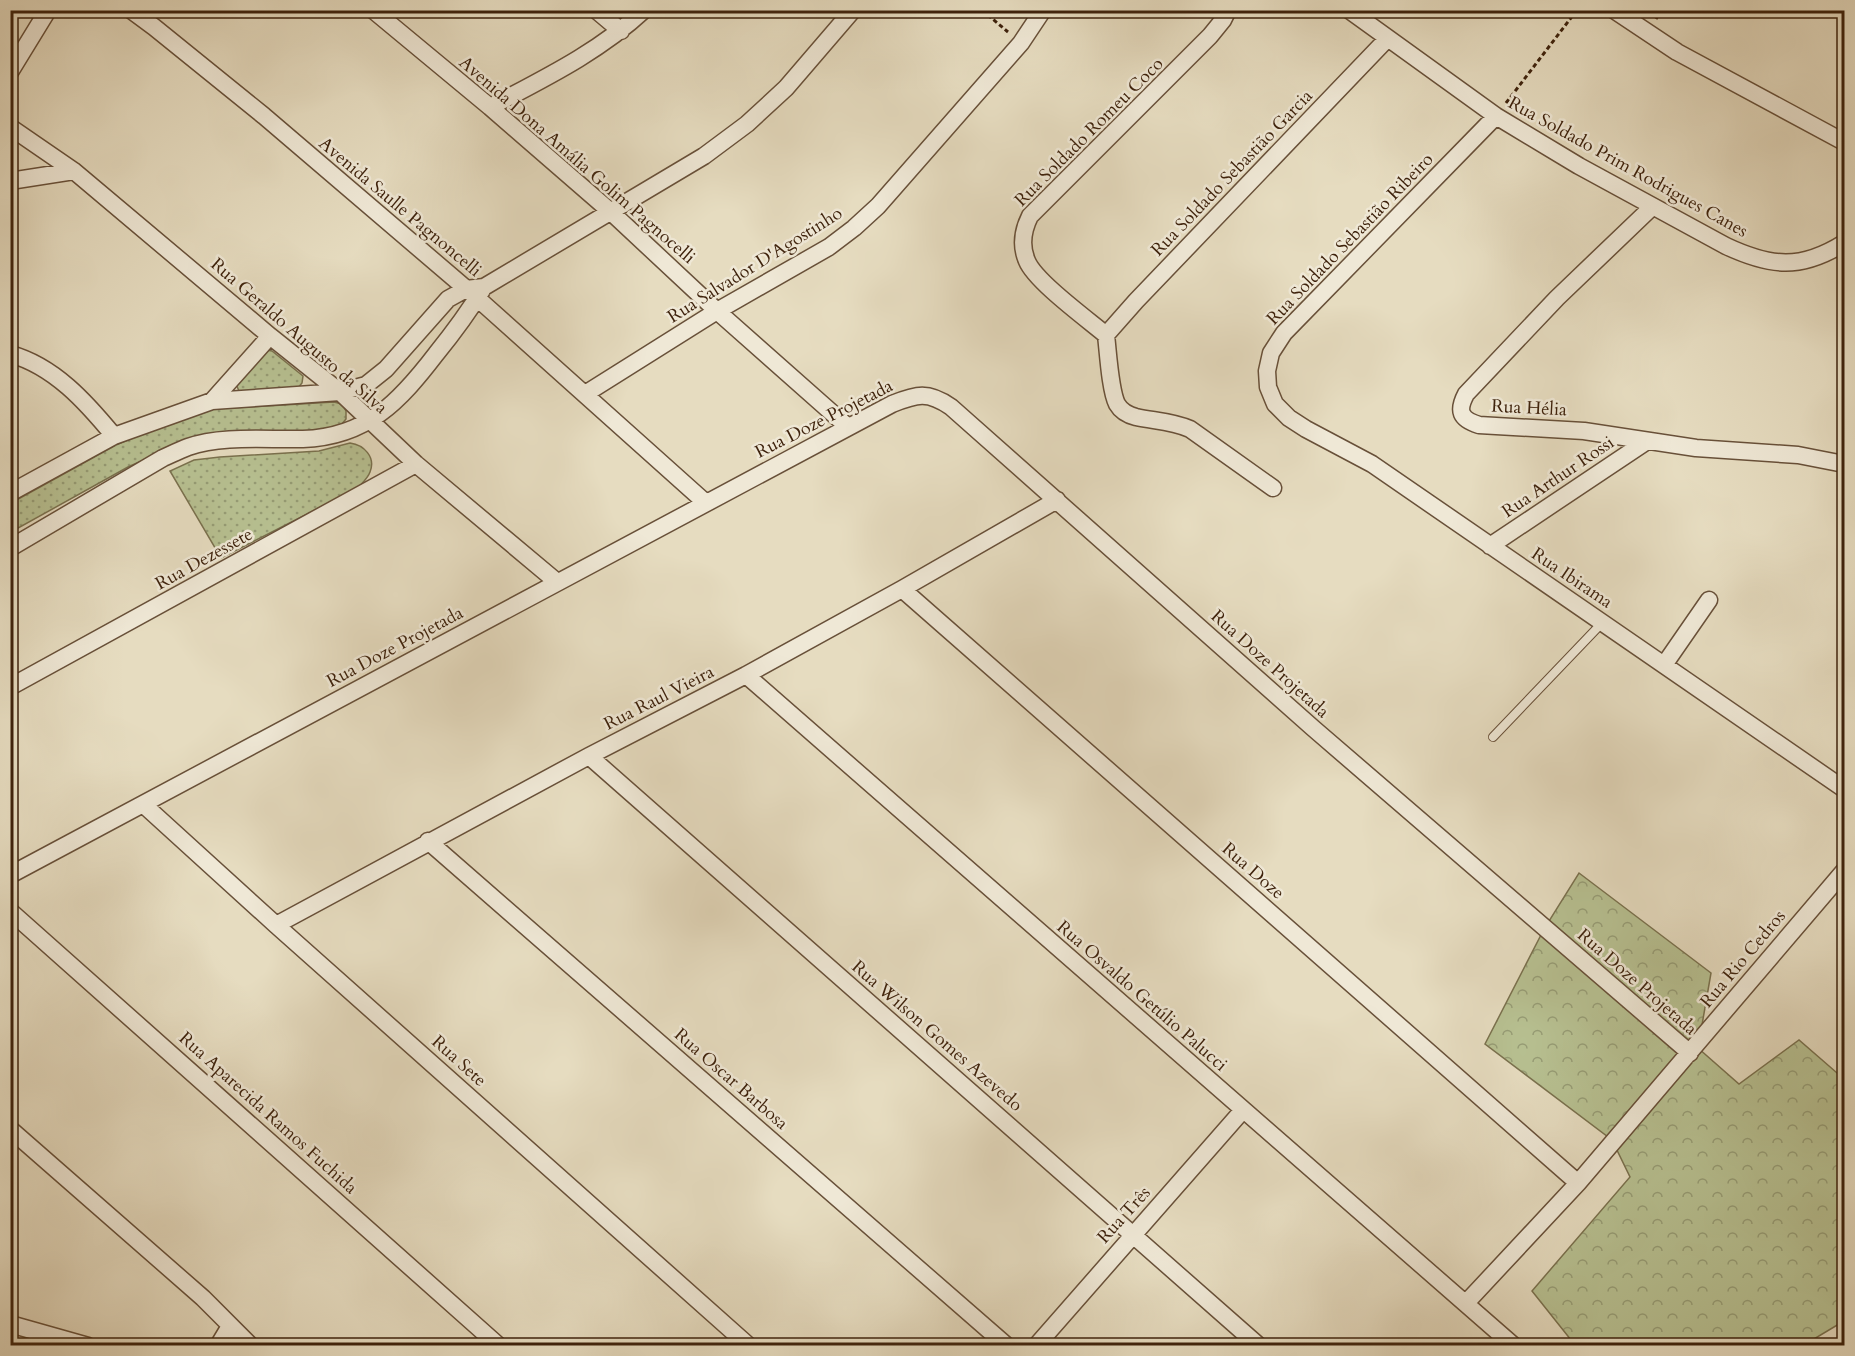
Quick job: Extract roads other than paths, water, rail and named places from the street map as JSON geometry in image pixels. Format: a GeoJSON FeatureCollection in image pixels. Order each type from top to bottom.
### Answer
{"type":"FeatureCollection","features":[{"type":"Feature","properties":{"kind":"street"},"geometry":{"type":"LineString","coordinates":[[10,72],[48,10]]}},
{"type":"Feature","properties":{"kind":"street","name":"Avenida Saulle Pagnoncelli"},"geometry":{"type":"LineString","coordinates":[[131,10],[264,116],[476,291],[585,394],[706,502]]}},
{"type":"Feature","properties":{"kind":"street","name":"Avenida Dona Amália Golim Pagnocelli"},"geometry":{"type":"LineString","coordinates":[[373,10],[611,212],[717,311],[848,427]]}},
{"type":"Feature","properties":{"kind":"street"},"geometry":{"type":"LineString","coordinates":[[596,10],[621,32]]}},
{"type":"Feature","properties":{"kind":"street"},"geometry":{"type":"LineString","coordinates":[[490,107],[621,32],[644,10]]}},
{"type":"Feature","properties":{"kind":"street"},"geometry":{"type":"LineString","coordinates":[[10,493],[114,436],[212,401],[340,392],[366,385],[386,369],[448,298],[456,293],[476,291],[704,156],[747,124],[786,88],[853,10]]}},
{"type":"Feature","properties":{"kind":"street","name":"Rua Salvador D'Agostinho"},"geometry":{"type":"LineString","coordinates":[[585,394],[717,311],[829,247],[854,228],[878,206],[1021,43],[1043,10]]}},
{"type":"Feature","properties":{"kind":"street","name":"Rua Soldado Romeu Coco"},"geometry":{"type":"LineString","coordinates":[[1106,335],[1039,278],[1027,262],[1023,230],[1030,216],[1210,36],[1228,10]]}},
{"type":"Feature","properties":{"kind":"street","name":"Rua Soldado Prim Rodrigues Canes"},"geometry":{"type":"LineString","coordinates":[[1350,10],[1496,116],[1652,207],[1752,257],[1778,263],[1809,260],[1845,243]]}},
{"type":"Feature","properties":{"kind":"street"},"geometry":{"type":"LineString","coordinates":[[1614,10],[1677,52],[1845,142]]}},
{"type":"Feature","properties":{"kind":"street","name":"Rua Soldado Sebastião Garcia"},"geometry":{"type":"LineString","coordinates":[[1106,335],[1388,38]]}},
{"type":"Feature","properties":{"kind":"street","name":"Rua Soldado Sebastião Ribeiro"},"geometry":{"type":"LineString","coordinates":[[1275,404],[1268,387],[1267,371],[1271,353],[1284,333],[1496,116]]}},
{"type":"Feature","properties":{"kind":"street","name":"Rua Geraldo Augusto da Silva"},"geometry":{"type":"LineString","coordinates":[[10,128],[74,171],[340,392],[416,464],[557,582]]}},
{"type":"Feature","properties":{"kind":"street"},"geometry":{"type":"LineString","coordinates":[[10,181],[74,171]]}},
{"type":"Feature","properties":{"kind":"street","name":"Rua Hélia"},"geometry":{"type":"LineString","coordinates":[[1652,207],[1557,298],[1466,394],[1460,411],[1465,418],[1479,425],[1584,431],[1696,448],[1798,455],[1845,464]]}},
{"type":"Feature","properties":{"kind":"street"},"geometry":{"type":"LineString","coordinates":[[10,548],[163,458],[189,446],[220,441],[306,439],[342,433],[369,421],[390,407],[413,383],[468,314],[476,291]]}},
{"type":"Feature","properties":{"kind":"street"},"geometry":{"type":"LineString","coordinates":[[1106,335],[1114,393],[1117,403],[1125,413],[1134,417],[1177,423],[1190,429],[1273,488]]}},
{"type":"Feature","properties":{"kind":"street"},"geometry":{"type":"LineString","coordinates":[[212,401],[270,336]]}},
{"type":"Feature","properties":{"kind":"street"},"geometry":{"type":"LineString","coordinates":[[10,354],[24,358],[53,374],[92,408],[114,436]]}},
{"type":"Feature","properties":{"kind":"street","name":"Rua Doze Projetada"},"geometry":{"type":"LineString","coordinates":[[10,875],[848,427],[910,396],[923,395],[938,398],[951,407],[1313,728],[1689,1053]]}},
{"type":"Feature","properties":{"kind":"street","name":"Rua Ibirama"},"geometry":{"type":"LineString","coordinates":[[1275,404],[1289,418],[1372,464],[1845,789]]}},
{"type":"Feature","properties":{"kind":"street","name":"Rua Arthur Rossi"},"geometry":{"type":"LineString","coordinates":[[1490,546],[1647,441]]}},
{"type":"Feature","properties":{"kind":"street","name":"Rua Dezessete"},"geometry":{"type":"LineString","coordinates":[[10,687],[416,464]]}},
{"type":"Feature","properties":{"kind":"street","name":"Rua Raul Vieira"},"geometry":{"type":"LineString","coordinates":[[276,925],[428,841],[746,675],[903,589],[1057,500]]}},
{"type":"Feature","properties":{"kind":"street","name":"Rua Doze"},"geometry":{"type":"LineString","coordinates":[[903,589],[1578,1183]]}},
{"type":"Feature","properties":{"kind":"street"},"geometry":{"type":"LineString","coordinates":[[1664,665],[1709,600]]}},
{"type":"Feature","properties":{"kind":"street","name":"Rua Osvaldo Getúlio Palucci"},"geometry":{"type":"LineString","coordinates":[[746,675],[1514,1346]]}},
{"type":"Feature","properties":{"kind":"street","name":"Rua Wilson Gomes Azevedo"},"geometry":{"type":"LineString","coordinates":[[589,756],[1259,1346]]}},
{"type":"Feature","properties":{"kind":"street","name":"Rua Sete"},"geometry":{"type":"LineString","coordinates":[[144,805],[749,1346]]}},
{"type":"Feature","properties":{"kind":"street","name":"Rua Oscar Barbosa"},"geometry":{"type":"LineString","coordinates":[[428,841],[1007,1346]]}},
{"type":"Feature","properties":{"kind":"street","name":"Rua Rio Cedros"},"geometry":{"type":"LineString","coordinates":[[1466,1303],[1578,1183],[1845,871]]}},
{"type":"Feature","properties":{"kind":"street","name":"Rua Aparecida Ramos Fuchida"},"geometry":{"type":"LineString","coordinates":[[10,910],[499,1346]]}},
{"type":"Feature","properties":{"kind":"street","name":"Rua Três"},"geometry":{"type":"LineString","coordinates":[[1036,1346],[1243,1110]]}},
{"type":"Feature","properties":{"kind":"street"},"geometry":{"type":"LineString","coordinates":[[10,1129],[203,1298],[251,1346]]}},
{"type":"Feature","properties":{"kind":"street"},"geometry":{"type":"LineString","coordinates":[[10,1324],[88,1346]]}},
{"type":"Feature","properties":{"kind":"street"},"geometry":{"type":"LineString","coordinates":[[218,1346],[230,1326]]}},
{"type":"Feature","properties":{"kind":"lane"},"geometry":{"type":"LineString","coordinates":[[1493,737],[1602,622]]}}]}
